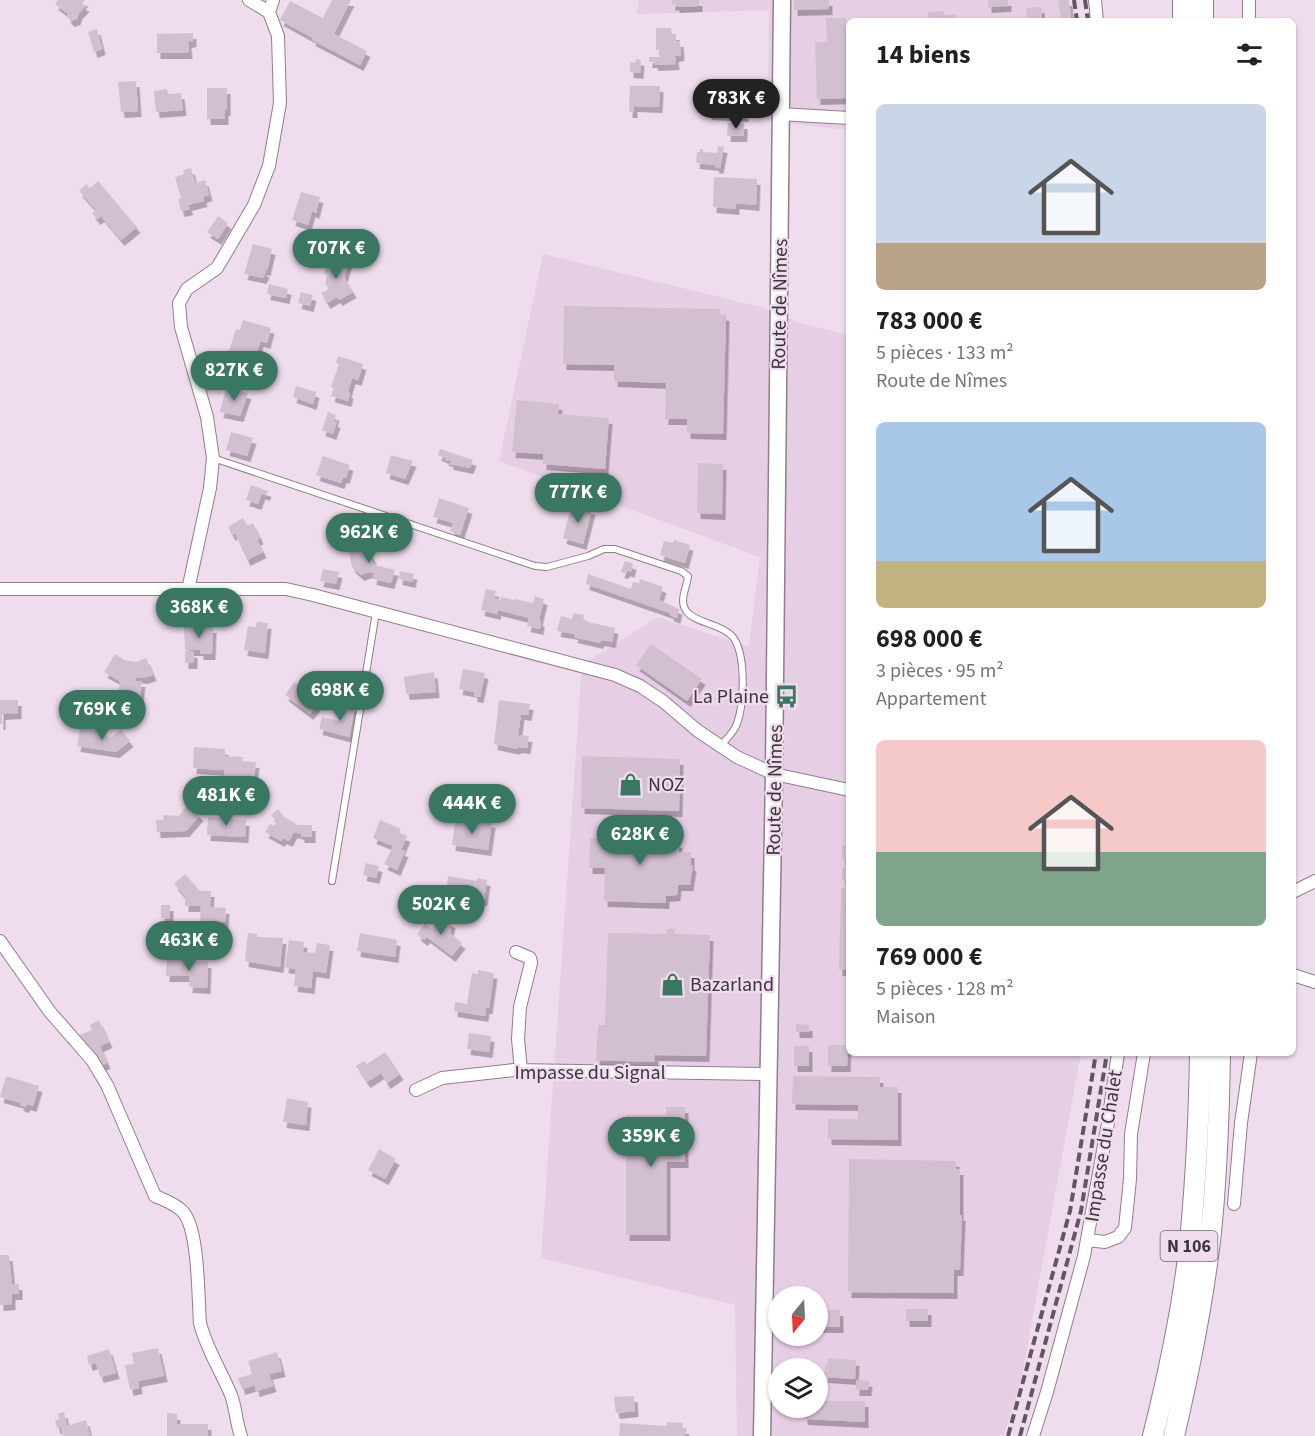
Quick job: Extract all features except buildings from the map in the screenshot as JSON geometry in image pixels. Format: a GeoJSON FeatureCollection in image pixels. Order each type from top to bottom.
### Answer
{"type":"FeatureCollection","features":[{"type":"Feature","properties":{"kind":"highway"},"geometry":{"type":"LineString","coordinates":[[1182,0],[1183,18]]}},
{"type":"Feature","properties":{"kind":"highway"},"geometry":{"type":"LineString","coordinates":[[1203,0],[1203,18]]}},
{"type":"Feature","properties":{"kind":"highway","name":"N 106"},"geometry":{"type":"LineString","coordinates":[[1153,1436],[1170,1361],[1190,1243],[1197,1159],[1200,1056]]}},
{"type":"Feature","properties":{"kind":"highway","name":"N 106"},"geometry":{"type":"LineString","coordinates":[[1174,1436],[1191,1361],[1210,1242],[1217,1155],[1220,1056]]}},
{"type":"Feature","properties":{"kind":"main road","name":"Route de Nîmes"},"geometry":{"type":"LineString","coordinates":[[762,1436],[774,774],[782,0]]}},
{"type":"Feature","properties":{"kind":"street"},"geometry":{"type":"LineString","coordinates":[[188,590],[210,488],[213,458],[207,417],[181,327],[179,303],[187,289],[217,268],[254,205],[269,166],[280,103],[278,36],[271,6],[249,0]]}},
{"type":"Feature","properties":{"kind":"street"},"geometry":{"type":"LineString","coordinates":[[1095,0],[1097,18]]}},
{"type":"Feature","properties":{"kind":"street"},"geometry":{"type":"LineString","coordinates":[[1249,0],[1249,18]]}},
{"type":"Feature","properties":{"kind":"street"},"geometry":{"type":"LineString","coordinates":[[780,114],[846,118]]}},
{"type":"Feature","properties":{"kind":"street"},"geometry":{"type":"LineString","coordinates":[[0,589],[286,589],[615,675],[640,686],[737,757],[774,774],[846,789]]}},
{"type":"Feature","properties":{"kind":"street"},"geometry":{"type":"LineString","coordinates":[[1296,890],[1315,881]]}},
{"type":"Feature","properties":{"kind":"street"},"geometry":{"type":"LineString","coordinates":[[0,940],[50,1012],[92,1060],[107,1085],[154,1196],[184,1213],[193,1233],[200,1323],[203,1335],[232,1398],[241,1436]]}},
{"type":"Feature","properties":{"kind":"street"},"geometry":{"type":"LineString","coordinates":[[516,952],[530,958],[531,963],[520,1007],[518,1040],[521,1070]]}},
{"type":"Feature","properties":{"kind":"street"},"geometry":{"type":"LineString","coordinates":[[1296,976],[1315,982]]}},
{"type":"Feature","properties":{"kind":"street","name":"Impasse du Chalet"},"geometry":{"type":"LineString","coordinates":[[1033,1436],[1047,1392],[1087,1240],[1118,1056]]}},
{"type":"Feature","properties":{"kind":"street"},"geometry":{"type":"LineString","coordinates":[[1087,1240],[1106,1242],[1118,1237],[1125,1228],[1130,1179],[1131,1134],[1144,1056]]}},
{"type":"Feature","properties":{"kind":"street"},"geometry":{"type":"LineString","coordinates":[[1234,1204],[1241,1122],[1251,1056]]}},
{"type":"Feature","properties":{"kind":"street","name":"Impasse du Signal"},"geometry":{"type":"LineString","coordinates":[[416,1090],[442,1078],[521,1070],[767,1074]]}},
{"type":"Feature","properties":{"kind":"lane"},"geometry":{"type":"LineString","coordinates":[[213,458],[536,566],[547,567],[588,556],[604,549],[615,549],[681,570],[687,576],[683,605],[687,612],[694,618],[718,626],[732,636],[740,651],[743,672],[740,713],[735,728],[719,746]]}},
{"type":"Feature","properties":{"kind":"lane"},"geometry":{"type":"LineString","coordinates":[[332,881],[376,612]]}},
{"type":"Feature","properties":{"kind":"shaded area"},"geometry":{"type":"Polygon","coordinates":[[[639,0],[1065,0],[1068,18],[846,18],[846,130],[768,121],[769,10],[637,14],[639,0]]]}},
{"type":"Feature","properties":{"kind":"shaded area"},"geometry":{"type":"Polygon","coordinates":[[[543,254],[760,307],[800,323],[846,334],[846,1056],[1080,1056],[1022,1375],[1004,1436],[737,1436],[735,1305],[541,1258],[582,665],[658,617],[749,647],[760,557],[499,461],[543,254]]]}},
{"type":"Feature","properties":{"kind":"railway"},"geometry":{"type":"LineString","coordinates":[[1074,0],[1077,18]]}},
{"type":"Feature","properties":{"kind":"railway"},"geometry":{"type":"LineString","coordinates":[[1085,0],[1088,18]]}},
{"type":"Feature","properties":{"kind":"railway"},"geometry":{"type":"LineString","coordinates":[[1008,1436],[1070,1211],[1096,1056]]}},
{"type":"Feature","properties":{"kind":"railway"},"geometry":{"type":"LineString","coordinates":[[1020,1436],[1081,1211],[1107,1056]]}},
{"type":"Feature","properties":{"kind":"place","name":"La Plaine"},"geometry":{"type":"Point","coordinates":[787,696]}},
{"type":"Feature","properties":{"kind":"place","name":"NOZ"},"geometry":{"type":"Point","coordinates":[630,784]}},
{"type":"Feature","properties":{"kind":"place","name":"Bazarland"},"geometry":{"type":"Point","coordinates":[672,984]}}]}
